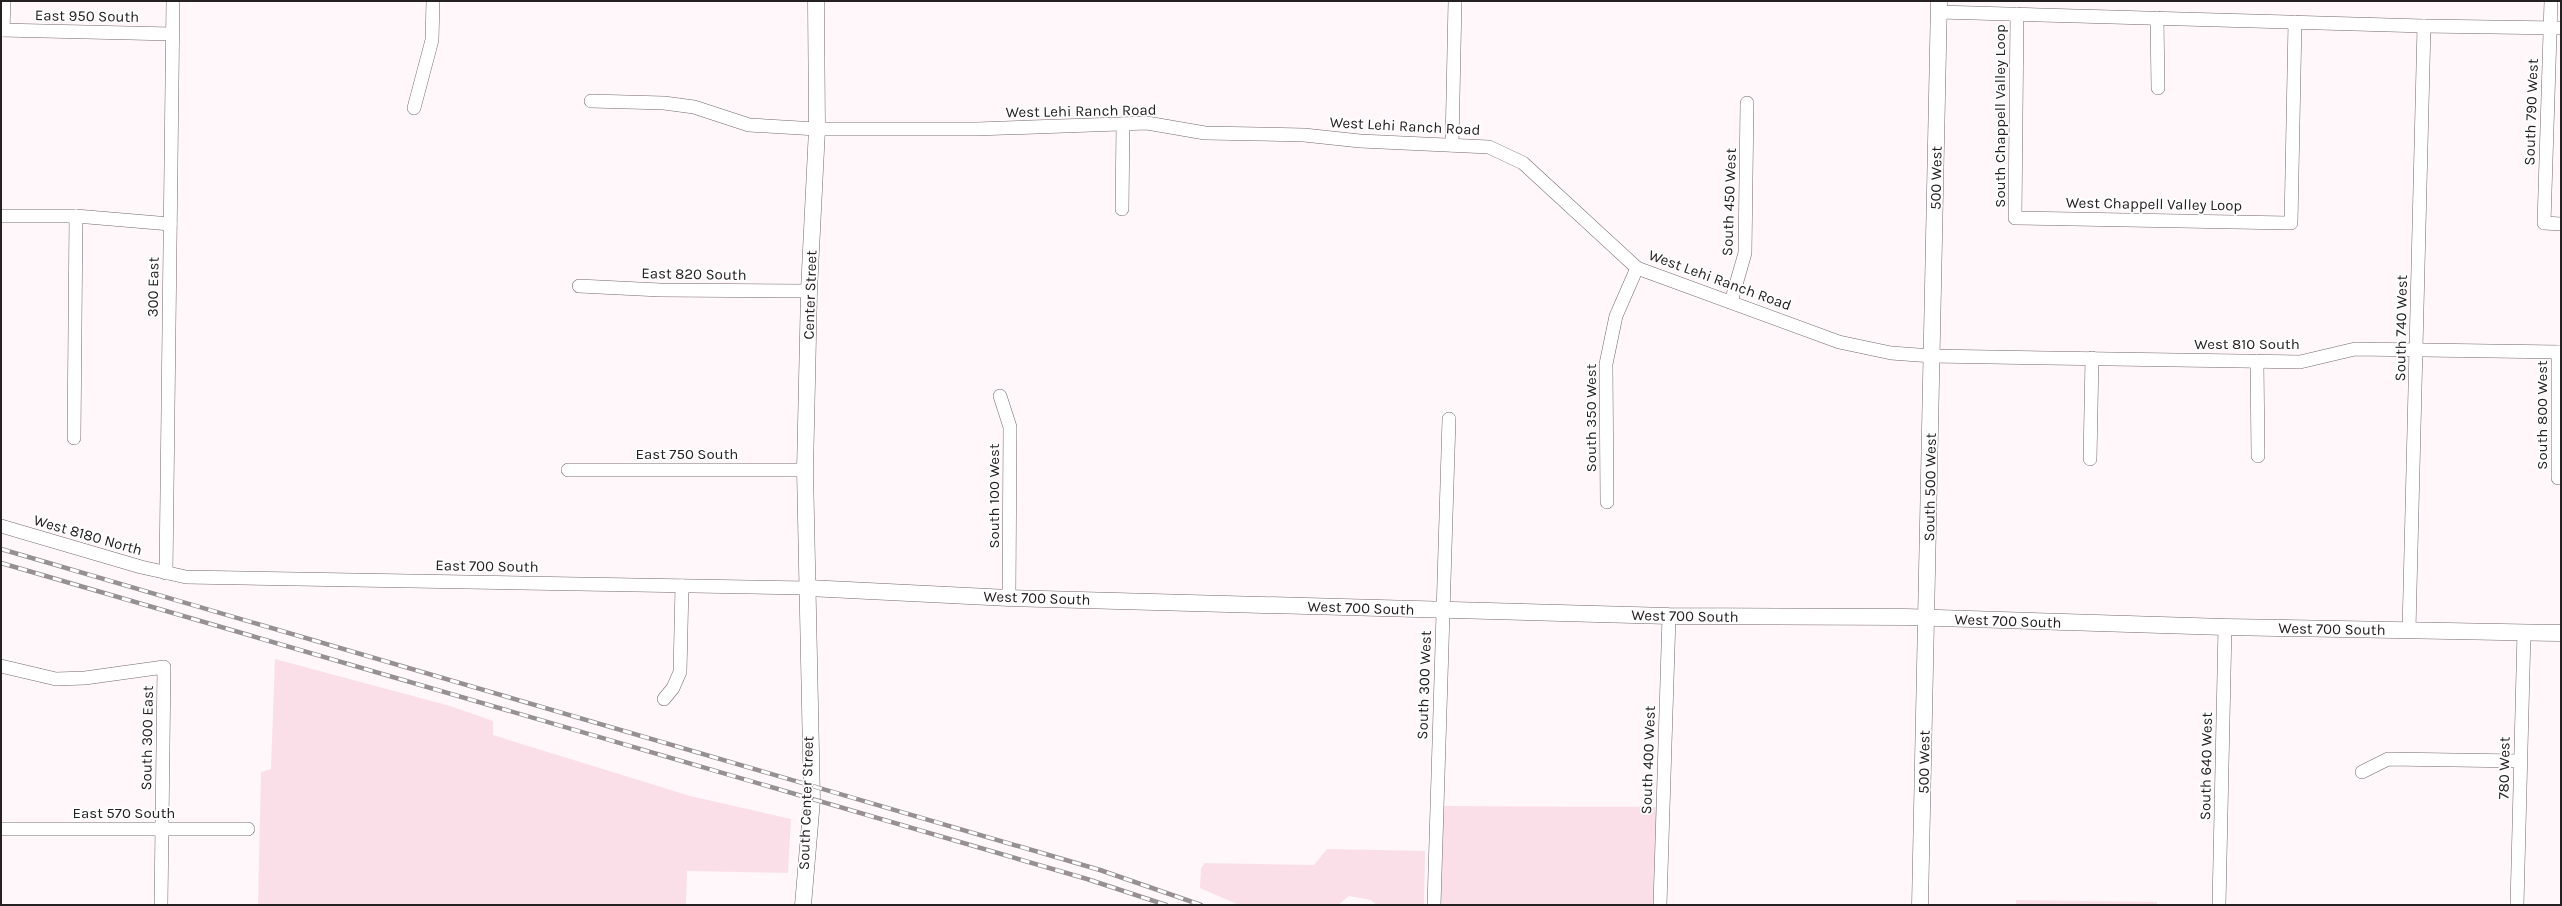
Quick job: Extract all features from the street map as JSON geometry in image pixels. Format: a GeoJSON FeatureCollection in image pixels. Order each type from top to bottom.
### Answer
{"type":"FeatureCollection","features":[{"type":"Feature","properties":{"kind":"street"},"geometry":{"type":"LineString","coordinates":[[2,30],[4,1]]}},
{"type":"Feature","properties":{"kind":"street","name":"300 East"},"geometry":{"type":"LineString","coordinates":[[166,573],[173,1]]}},
{"type":"Feature","properties":{"kind":"street"},"geometry":{"type":"LineString","coordinates":[[414,108],[432,40],[433,1]]}},
{"type":"Feature","properties":{"kind":"street","name":"Center Street"},"geometry":{"type":"LineString","coordinates":[[808,588],[805,470],[809,291],[817,129],[816,1]]}},
{"type":"Feature","properties":{"kind":"street"},"geometry":{"type":"LineString","coordinates":[[1452,145],[1455,1]]}},
{"type":"Feature","properties":{"kind":"street","name":"South 790 West"},"geometry":{"type":"LineString","coordinates":[[2550,1],[2555,28],[2544,224],[2561,224]]}},
{"type":"Feature","properties":{"kind":"street"},"geometry":{"type":"LineString","coordinates":[[1939,6],[2017,14],[2424,26],[2555,28]]}},
{"type":"Feature","properties":{"kind":"street","name":"500 West"},"geometry":{"type":"LineString","coordinates":[[1932,356],[1939,6]]}},
{"type":"Feature","properties":{"kind":"street","name":"South Chappell Valley Loop"},"geometry":{"type":"LineString","coordinates":[[2015,218],[2017,14]]}},
{"type":"Feature","properties":{"kind":"street"},"geometry":{"type":"LineString","coordinates":[[2157,18],[2158,88]]}},
{"type":"Feature","properties":{"kind":"street","name":"West Chappell Valley Loop"},"geometry":{"type":"LineString","coordinates":[[2015,218],[2291,223],[2295,22]]}},
{"type":"Feature","properties":{"kind":"street","name":"South 740 West"},"geometry":{"type":"LineString","coordinates":[[2409,630],[2424,26]]}},
{"type":"Feature","properties":{"kind":"street","name":"East 950 South"},"geometry":{"type":"LineString","coordinates":[[2,30],[172,34]]}},
{"type":"Feature","properties":{"kind":"street","name":"West Lehi Ranch Road"},"geometry":{"type":"LineString","coordinates":[[591,101],[664,103],[694,107],[749,124],[817,129],[977,129],[1147,123],[1205,133],[1304,135],[1360,141],[1489,147],[1523,162],[1637,268],[1839,342],[1891,352],[1932,356]]}},
{"type":"Feature","properties":{"kind":"street","name":"South 450 West"},"geometry":{"type":"LineString","coordinates":[[1731,302],[1746,253],[1747,103]]}},
{"type":"Feature","properties":{"kind":"street"},"geometry":{"type":"LineString","coordinates":[[1122,124],[1122,209]]}},
{"type":"Feature","properties":{"kind":"street"},"geometry":{"type":"LineString","coordinates":[[1,216],[76,216],[170,224]]}},
{"type":"Feature","properties":{"kind":"street"},"geometry":{"type":"LineString","coordinates":[[74,438],[76,216]]}},
{"type":"Feature","properties":{"kind":"street","name":"South 350 West"},"geometry":{"type":"LineString","coordinates":[[1607,502],[1606,364],[1616,316],[1637,268]]}},
{"type":"Feature","properties":{"kind":"street","name":"East 820 South"},"geometry":{"type":"LineString","coordinates":[[579,286],[660,290],[809,291]]}},
{"type":"Feature","properties":{"kind":"street","name":"West 810 South"},"geometry":{"type":"LineString","coordinates":[[1932,356],[2300,362],[2355,349],[2560,352]]}},
{"type":"Feature","properties":{"kind":"street","name":"South 800 West"},"geometry":{"type":"LineString","coordinates":[[2560,352],[2560,478]]}},
{"type":"Feature","properties":{"kind":"street","name":"South 500 West"},"geometry":{"type":"LineString","coordinates":[[1927,618],[1932,356]]}},
{"type":"Feature","properties":{"kind":"street"},"geometry":{"type":"LineString","coordinates":[[2090,459],[2092,358]]}},
{"type":"Feature","properties":{"kind":"street"},"geometry":{"type":"LineString","coordinates":[[2257,361],[2258,456]]}},
{"type":"Feature","properties":{"kind":"street","name":"South 100 West"},"geometry":{"type":"LineString","coordinates":[[1000,396],[1010,427],[1009,598]]}},
{"type":"Feature","properties":{"kind":"street","name":"South 300 West"},"geometry":{"type":"LineString","coordinates":[[1434,905],[1449,418]]}},
{"type":"Feature","properties":{"kind":"street","name":"East 750 South"},"geometry":{"type":"LineString","coordinates":[[568,470],[805,470]]}},
{"type":"Feature","properties":{"kind":"street","name":"West 8180 North"},"geometry":{"type":"LineString","coordinates":[[1,526],[166,573]]}},
{"type":"Feature","properties":{"kind":"street","name":"East 700 South"},"geometry":{"type":"LineString","coordinates":[[166,573],[186,577],[808,588]]}},
{"type":"Feature","properties":{"kind":"street"},"geometry":{"type":"LineString","coordinates":[[664,699],[673,688],[680,672],[682,586]]}},
{"type":"Feature","properties":{"kind":"street","name":"West 700 South"},"geometry":{"type":"LineString","coordinates":[[808,588],[1009,598],[1669,616],[1927,618],[2225,627],[2561,633]]}},
{"type":"Feature","properties":{"kind":"street","name":"South Center Street"},"geometry":{"type":"LineString","coordinates":[[803,905],[804,884],[802,857],[805,746],[809,723],[808,588]]}},
{"type":"Feature","properties":{"kind":"street","name":"South 400 West"},"geometry":{"type":"LineString","coordinates":[[1660,905],[1669,616]]}},
{"type":"Feature","properties":{"kind":"street","name":"500 West"},"geometry":{"type":"LineString","coordinates":[[1920,905],[1927,618]]}},
{"type":"Feature","properties":{"kind":"street","name":"South 640 West"},"geometry":{"type":"LineString","coordinates":[[2219,905],[2225,627]]}},
{"type":"Feature","properties":{"kind":"street","name":"780 West"},"geometry":{"type":"LineString","coordinates":[[2517,905],[2524,632]]}},
{"type":"Feature","properties":{"kind":"street","name":"South 300 East"},"geometry":{"type":"LineString","coordinates":[[1,666],[56,679],[85,678],[164,667],[161,905]]}},
{"type":"Feature","properties":{"kind":"street"},"geometry":{"type":"LineString","coordinates":[[2362,772],[2388,759],[2520,761]]}},
{"type":"Feature","properties":{"kind":"street","name":"East 570 South"},"geometry":{"type":"LineString","coordinates":[[1,829],[248,829]]}},
{"type":"Feature","properties":{"kind":"shaded area"},"geometry":{"type":"Polygon","coordinates":[[[275,659],[450,706],[493,721],[493,735],[690,796],[791,819],[788,873],[687,871],[686,905],[258,905],[261,772],[271,769],[275,659]]]}},
{"type":"Feature","properties":{"kind":"shaded area"},"geometry":{"type":"Polygon","coordinates":[[[1441,806],[1658,807],[1654,905],[1439,905],[1441,806]]]}},
{"type":"Feature","properties":{"kind":"shaded area"},"geometry":{"type":"Polygon","coordinates":[[[1327,849],[1425,851],[1424,905],[1377,905],[1371,900],[1349,896],[1338,905],[1239,905],[1200,888],[1201,868],[1205,863],[1314,865],[1327,849]]]}},
{"type":"Feature","properties":{"kind":"shaded area"},"geometry":{"type":"Polygon","coordinates":[[[2016,900],[2157,902],[2157,905],[2016,905],[2016,900]]]}},
{"type":"Feature","properties":{"kind":"railway"},"geometry":{"type":"LineString","coordinates":[[1,549],[1100,870],[1201,905]]}},
{"type":"Feature","properties":{"kind":"railway"},"geometry":{"type":"LineString","coordinates":[[1,563],[1087,879],[1166,905]]}}]}
